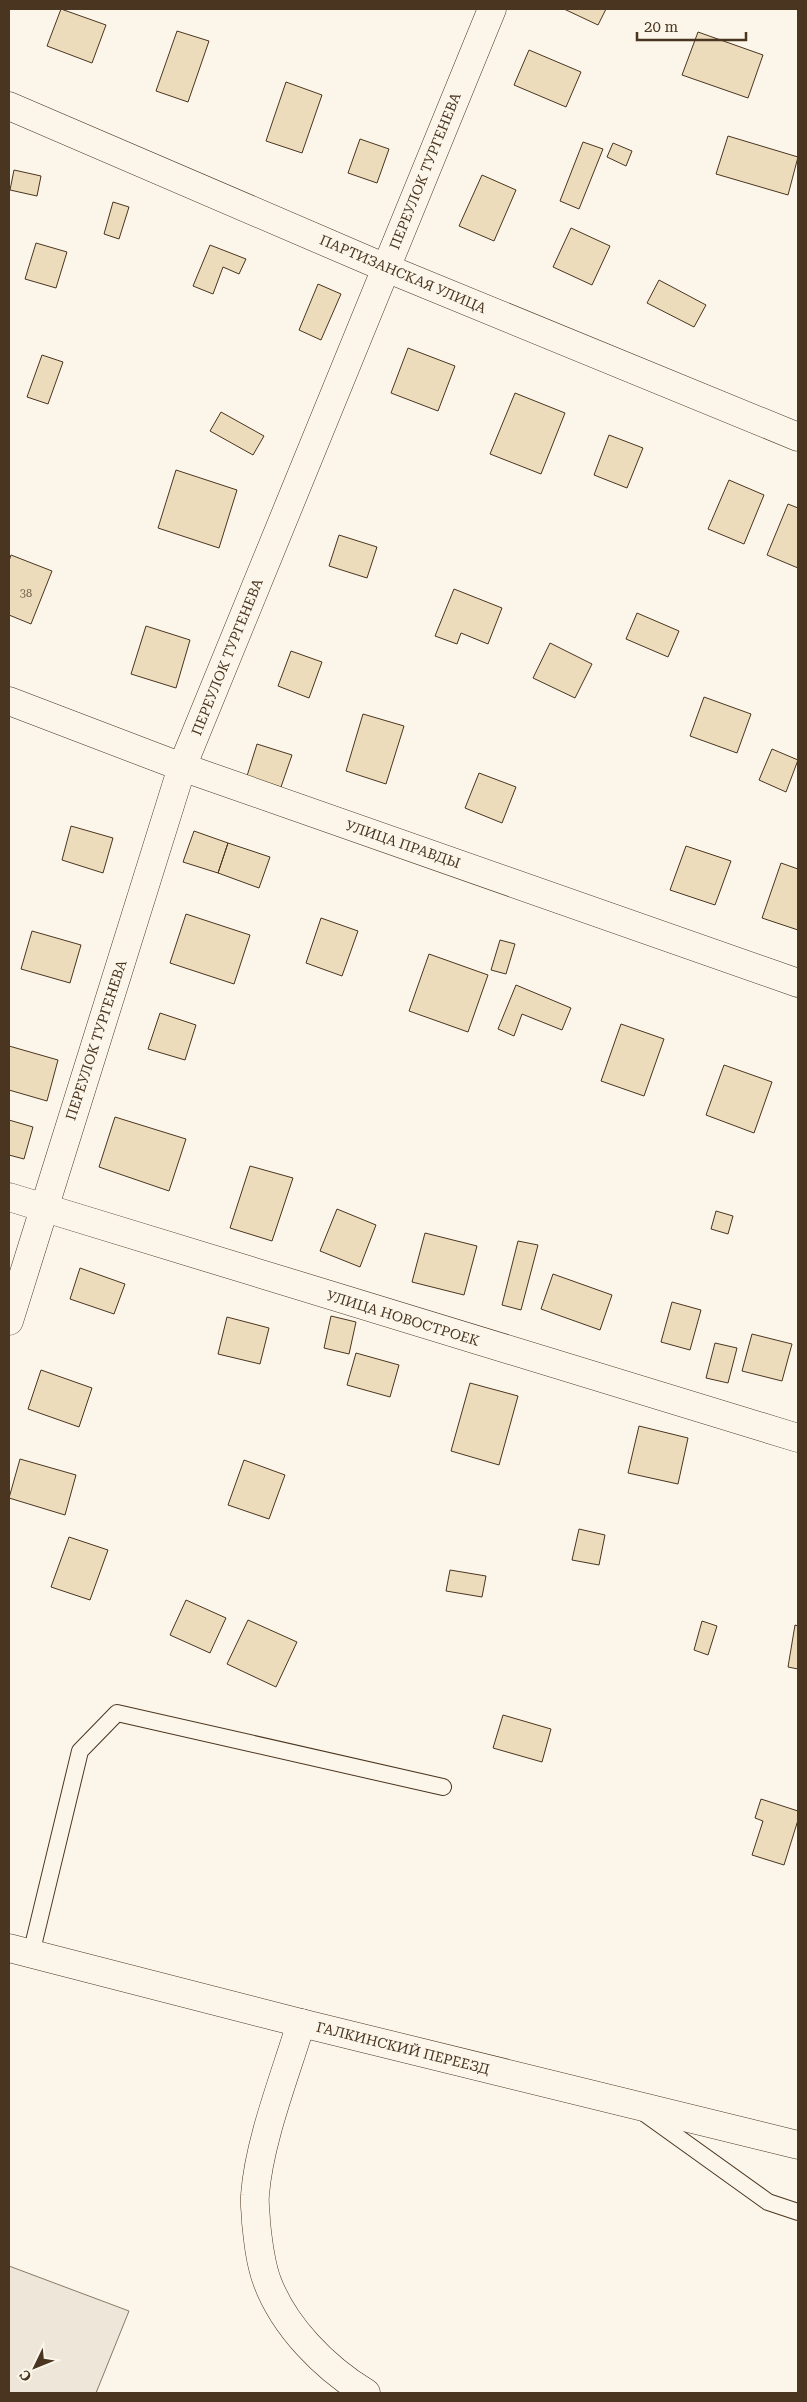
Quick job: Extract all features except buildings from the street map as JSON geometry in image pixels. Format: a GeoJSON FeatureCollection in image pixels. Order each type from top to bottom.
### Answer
{"type":"FeatureCollection","features":[{"type":"Feature","properties":{"kind":"street","name":"ПЕРЕУЛОК ТУРГЕНЕВА"},"geometry":{"type":"LineString","coordinates":[[9,1321],[43,1207],[182,767],[492,9]]}},
{"type":"Feature","properties":{"kind":"street","name":"ПАРТИЗАНСКАЯ УЛИЦА"},"geometry":{"type":"LineString","coordinates":[[9,106],[386,268],[798,437]]}},
{"type":"Feature","properties":{"kind":"street","name":"УЛИЦА ПРАВДЫ"},"geometry":{"type":"LineString","coordinates":[[9,701],[182,767],[798,983]]}},
{"type":"Feature","properties":{"kind":"street","name":"УЛИЦА НОВОСТРОЕК"},"geometry":{"type":"LineString","coordinates":[[9,1196],[798,1438]]}},
{"type":"Feature","properties":{"kind":"street","name":"ГАЛКИНСКИЙ ПЕРЕЕЗД"},"geometry":{"type":"LineString","coordinates":[[20,1951],[301,2023],[798,2145]]}},
{"type":"Feature","properties":{"kind":"street"},"geometry":{"type":"LineString","coordinates":[[301,2023],[262,2154],[254,2196],[258,2244],[268,2281],[285,2314],[312,2348],[351,2389]]}},
{"type":"Feature","properties":{"kind":"lane"},"geometry":{"type":"LineString","coordinates":[[20,1951],[80,1752],[117,1713],[443,1787]]}},
{"type":"Feature","properties":{"kind":"lane"},"geometry":{"type":"LineString","coordinates":[[632,2104],[768,2202],[798,2212]]}},
{"type":"Feature","properties":{"kind":"shaded area"},"geometry":{"type":"Polygon","coordinates":[[[9,2266],[129,2311],[96,2393],[9,2393],[9,2266]]]}}]}
